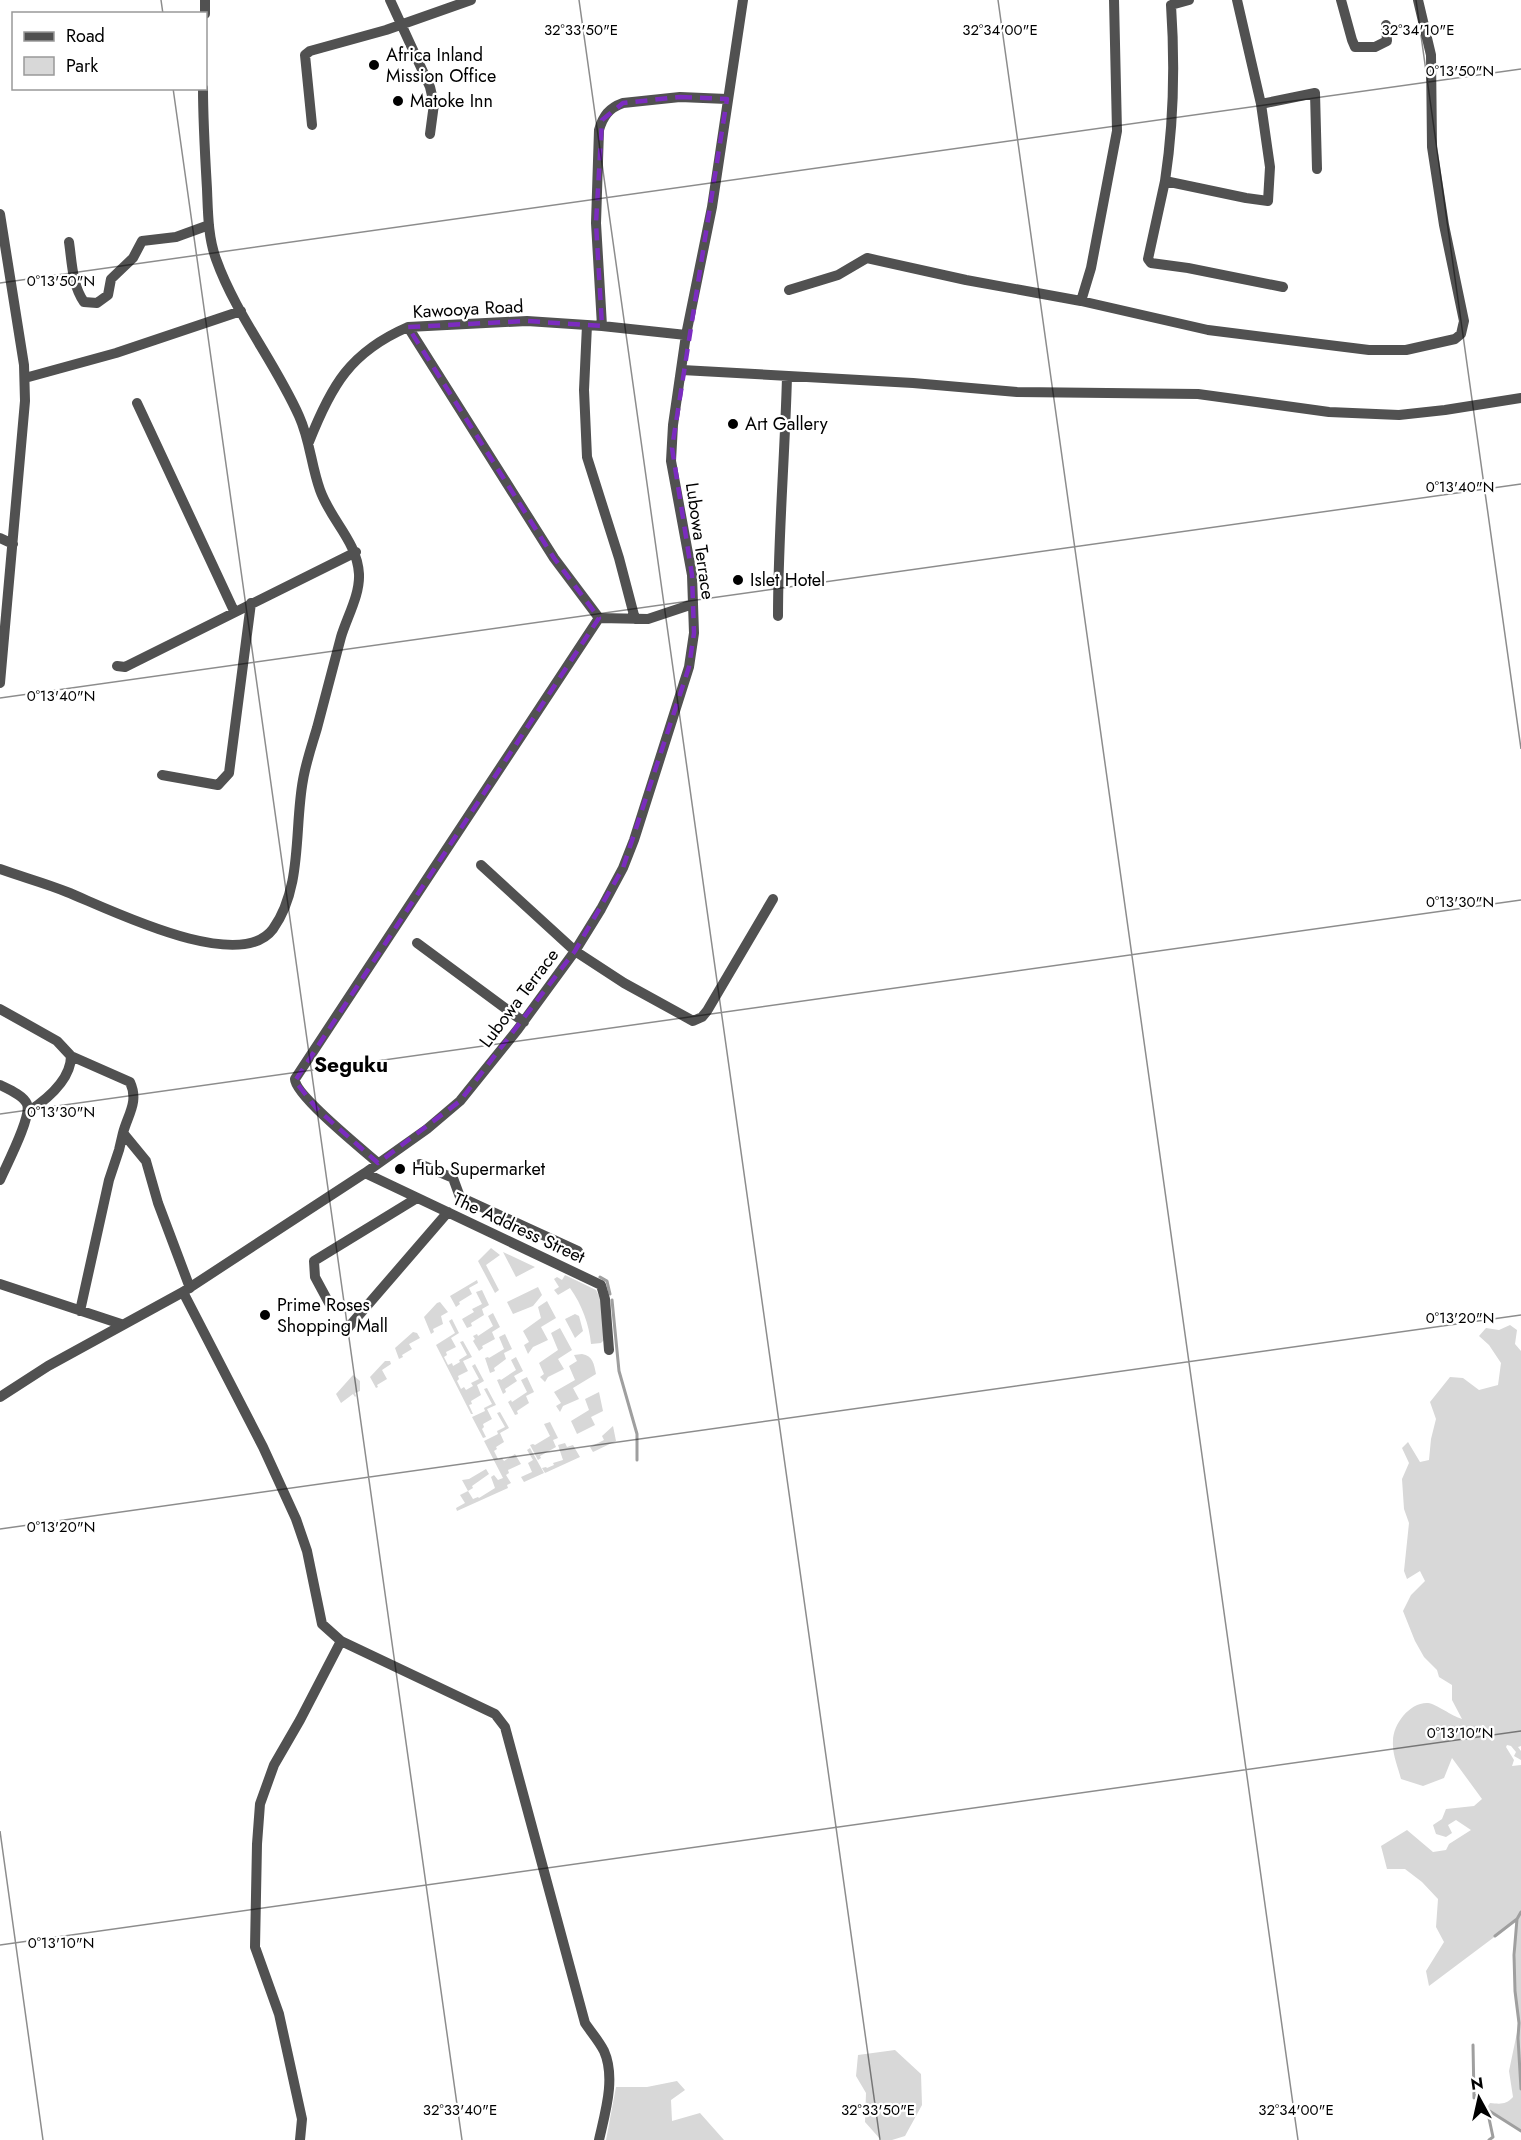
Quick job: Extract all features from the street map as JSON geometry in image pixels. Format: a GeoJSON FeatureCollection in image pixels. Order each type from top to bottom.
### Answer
{"type":"FeatureCollection","features":[{"type":"Feature","properties":{"kind":"street"},"geometry":{"type":"LineString","coordinates":[[390,0],[430,87],[434,104],[430,134]]}},
{"type":"Feature","properties":{"kind":"street"},"geometry":{"type":"LineString","coordinates":[[312,125],[305,55],[318,48],[402,25],[471,0]]}},
{"type":"Feature","properties":{"kind":"street","name":"Lubowa Terrace"},"geometry":{"type":"LineString","coordinates":[[0,1397],[121,1324],[186,1290],[365,1173],[427,1129],[460,1101],[524,1022],[574,951],[623,868],[689,667],[694,633],[692,575],[672,461],[673,425],[686,335],[722,147],[727,99],[743,0]]}},
{"type":"Feature","properties":{"kind":"street"},"geometry":{"type":"LineString","coordinates":[[1081,301],[1098,233],[1117,131],[1114,0]]}},
{"type":"Feature","properties":{"kind":"street"},"geometry":{"type":"LineString","coordinates":[[1189,0],[1171,5],[1174,64],[1173,120],[1165,181],[1148,259],[1151,263],[1283,287]]}},
{"type":"Feature","properties":{"kind":"street"},"geometry":{"type":"LineString","coordinates":[[1165,181],[1268,201],[1270,167],[1261,105],[1237,0]]}},
{"type":"Feature","properties":{"kind":"street"},"geometry":{"type":"LineString","coordinates":[[1341,0],[1355,47],[1375,47],[1387,41],[1386,25]]}},
{"type":"Feature","properties":{"kind":"street"},"geometry":{"type":"LineString","coordinates":[[789,290],[838,274],[867,258],[966,280],[1081,301],[1208,330],[1369,350],[1406,350],[1455,339],[1461,334],[1464,321],[1444,225],[1432,147],[1431,55],[1418,0]]}},
{"type":"Feature","properties":{"kind":"street"},"geometry":{"type":"LineString","coordinates":[[0,869],[71,893],[140,923],[195,940],[243,944],[260,940],[275,926],[282,912],[293,873],[303,780],[359,575],[356,552],[325,504],[315,473],[309,442],[299,416],[241,311],[216,259],[209,225],[203,90]]}},
{"type":"Feature","properties":{"kind":"street"},"geometry":{"type":"LineString","coordinates":[[1261,105],[1315,93],[1317,169]]}},
{"type":"Feature","properties":{"kind":"street"},"geometry":{"type":"LineString","coordinates":[[602,326],[596,223],[599,130],[602,120],[607,112],[623,103],[680,97],[727,99]]}},
{"type":"Feature","properties":{"kind":"street"},"geometry":{"type":"LineString","coordinates":[[0,214],[25,378],[25,420],[13,544],[4,604],[0,683]]}},
{"type":"Feature","properties":{"kind":"street"},"geometry":{"type":"LineString","coordinates":[[69,242],[76,288],[84,302],[97,303],[108,295],[111,279],[126,266],[142,241],[176,237],[209,225]]}},
{"type":"Feature","properties":{"kind":"street"},"geometry":{"type":"LineString","coordinates":[[25,378],[116,353],[241,311]]}},
{"type":"Feature","properties":{"kind":"street","name":"Kawooya Road"},"geometry":{"type":"LineString","coordinates":[[309,442],[319,416],[335,387],[354,360],[396,332],[408,327],[527,321],[686,335]]}},
{"type":"Feature","properties":{"kind":"street"},"geometry":{"type":"LineString","coordinates":[[587,325],[584,390],[587,457],[619,558],[635,620]]}},
{"type":"Feature","properties":{"kind":"street"},"geometry":{"type":"LineString","coordinates":[[408,327],[554,558],[599,618],[648,619],[693,604]]}},
{"type":"Feature","properties":{"kind":"street"},"geometry":{"type":"LineString","coordinates":[[682,370],[913,383],[1017,392],[1198,394],[1329,412],[1399,415],[1521,398]]}},
{"type":"Feature","properties":{"kind":"street"},"geometry":{"type":"LineString","coordinates":[[778,616],[778,548],[785,468],[787,376]]}},
{"type":"Feature","properties":{"kind":"street"},"geometry":{"type":"LineString","coordinates":[[137,403],[234,611]]}},
{"type":"Feature","properties":{"kind":"street"},"geometry":{"type":"LineString","coordinates":[[0,538],[13,544]]}},
{"type":"Feature","properties":{"kind":"street"},"geometry":{"type":"LineString","coordinates":[[117,666],[125,667],[356,552]]}},
{"type":"Feature","properties":{"kind":"street"},"geometry":{"type":"LineString","coordinates":[[162,776],[218,786],[230,773],[251,603]]}},
{"type":"Feature","properties":{"kind":"street"},"geometry":{"type":"LineString","coordinates":[[378,1163],[317,1109],[297,1087],[295,1079],[599,618]]}},
{"type":"Feature","properties":{"kind":"street"},"geometry":{"type":"LineString","coordinates":[[481,865],[574,951],[624,983],[693,1021],[698,1020],[707,1011],[773,899]]}},
{"type":"Feature","properties":{"kind":"street"},"geometry":{"type":"LineString","coordinates":[[417,943],[524,1022]]}},
{"type":"Feature","properties":{"kind":"street"},"geometry":{"type":"LineString","coordinates":[[0,1009],[57,1041],[71,1056],[129,1082],[134,1092],[135,1100],[109,1180],[80,1311]]}},
{"type":"Feature","properties":{"kind":"street"},"geometry":{"type":"LineString","coordinates":[[28,1112],[47,1100],[62,1081],[71,1065],[71,1056]]}},
{"type":"Feature","properties":{"kind":"street"},"geometry":{"type":"LineString","coordinates":[[0,1085],[23,1098],[28,1112],[0,1180]]}},
{"type":"Feature","properties":{"kind":"street"},"geometry":{"type":"LineString","coordinates":[[123,1133],[146,1161],[186,1290],[296,1519],[307,1551],[322,1624],[341,1641],[495,1714],[502,1722],[508,1735],[585,2023],[604,2052],[608,2065],[607,2103],[599,2140]]}},
{"type":"Feature","properties":{"kind":"street"},"geometry":{"type":"LineString","coordinates":[[420,1164],[453,1178],[460,1197],[578,1251]]}},
{"type":"Feature","properties":{"kind":"street","name":"The Address Street"},"geometry":{"type":"LineString","coordinates":[[365,1173],[601,1285],[605,1299],[609,1350]]}},
{"type":"Feature","properties":{"kind":"street"},"geometry":{"type":"LineString","coordinates":[[347,1329],[449,1213],[460,1197]]}},
{"type":"Feature","properties":{"kind":"street"},"geometry":{"type":"LineString","coordinates":[[329,1303],[315,1277],[314,1261],[417,1198]]}},
{"type":"Feature","properties":{"kind":"street"},"geometry":{"type":"LineString","coordinates":[[0,1284],[121,1324]]}},
{"type":"Feature","properties":{"kind":"street"},"geometry":{"type":"LineString","coordinates":[[300,2140],[302,2119],[279,2014],[255,1947],[257,1844],[261,1804],[274,1765],[341,1641]]}},
{"type":"Feature","properties":{"kind":"highlighted area"},"geometry":{"type":"Polygon","coordinates":[[[680,97],[727,99],[672,448],[692,575],[694,633],[689,667],[623,868],[575,951],[460,1101],[378,1163],[317,1109],[295,1081],[599,618],[554,558],[408,327],[527,321],[602,326],[596,223],[602,120],[623,103],[680,97]]]}},
{"type":"Feature","properties":{"kind":"green space"},"geometry":{"type":"Polygon","coordinates":[[[491,1248],[500,1255],[486,1265],[499,1290],[495,1293],[478,1261],[491,1248]]]}},
{"type":"Feature","properties":{"kind":"green space"},"geometry":{"type":"Polygon","coordinates":[[[503,1252],[535,1267],[516,1277],[503,1252]]]}},
{"type":"Feature","properties":{"kind":"green space"},"geometry":{"type":"Polygon","coordinates":[[[565,1275],[596,1290],[602,1302],[605,1339],[601,1343],[591,1344],[584,1315],[570,1288],[558,1295],[554,1290],[559,1287],[554,1279],[557,1277],[562,1280],[565,1275]]]}},
{"type":"Feature","properties":{"kind":"green space"},"geometry":{"type":"Polygon","coordinates":[[[477,1280],[478,1283],[469,1288],[472,1294],[459,1302],[460,1304],[456,1307],[450,1296],[477,1280]]]}},
{"type":"Feature","properties":{"kind":"green space"},"geometry":{"type":"Polygon","coordinates":[[[538,1287],[542,1295],[533,1306],[513,1314],[507,1302],[538,1287]]]}},
{"type":"Feature","properties":{"kind":"green space"},"geometry":{"type":"Polygon","coordinates":[[[482,1290],[489,1305],[482,1309],[484,1315],[467,1328],[462,1319],[474,1312],[472,1309],[482,1304],[476,1292],[482,1290]]]}},
{"type":"Feature","properties":{"kind":"green space"},"geometry":{"type":"Polygon","coordinates":[[[547,1301],[556,1318],[541,1327],[548,1340],[533,1347],[528,1354],[524,1345],[529,1342],[523,1331],[541,1318],[538,1307],[547,1301]]]}},
{"type":"Feature","properties":{"kind":"green space"},"geometry":{"type":"Polygon","coordinates":[[[440,1302],[448,1312],[441,1316],[443,1324],[433,1329],[434,1332],[431,1334],[424,1317],[440,1302]]]}},
{"type":"Feature","properties":{"kind":"green space"},"geometry":{"type":"Polygon","coordinates":[[[493,1313],[500,1327],[492,1332],[495,1339],[482,1346],[483,1348],[479,1351],[473,1341],[475,1339],[473,1336],[477,1334],[478,1336],[493,1326],[488,1316],[493,1313]]]}},
{"type":"Feature","properties":{"kind":"green space"},"geometry":{"type":"Polygon","coordinates":[[[575,1314],[579,1316],[583,1331],[575,1338],[565,1319],[575,1314]]]}},
{"type":"Feature","properties":{"kind":"green space"},"geometry":{"type":"Polygon","coordinates":[[[452,1319],[459,1333],[451,1338],[456,1347],[446,1352],[447,1355],[444,1357],[448,1365],[452,1363],[453,1366],[467,1355],[460,1342],[463,1341],[472,1357],[463,1361],[468,1371],[458,1376],[457,1381],[461,1389],[464,1387],[466,1390],[473,1386],[471,1383],[479,1379],[472,1366],[475,1364],[484,1381],[477,1385],[481,1395],[469,1405],[473,1414],[436,1345],[455,1333],[449,1321],[452,1319]]]}},
{"type":"Feature","properties":{"kind":"green space"},"geometry":{"type":"Polygon","coordinates":[[[1510,1325],[1517,1330],[1515,1344],[1521,1351],[1521,1746],[1518,1747],[1521,1751],[1521,1760],[1514,1756],[1516,1752],[1511,1746],[1506,1747],[1514,1760],[1512,1766],[1521,1765],[1521,2131],[1486,2109],[1490,2103],[1503,2103],[1513,2097],[1509,2071],[1519,2023],[1514,1978],[1517,1920],[1429,1986],[1426,1971],[1444,1942],[1436,1927],[1438,1899],[1422,1882],[1405,1869],[1387,1869],[1381,1846],[1407,1830],[1433,1852],[1446,1850],[1449,1844],[1471,1830],[1456,1820],[1448,1825],[1452,1833],[1446,1837],[1436,1834],[1433,1825],[1442,1819],[1446,1809],[1474,1806],[1482,1799],[1452,1758],[1444,1778],[1423,1786],[1401,1779],[1394,1756],[1393,1741],[1396,1728],[1404,1715],[1415,1706],[1428,1703],[1462,1719],[1452,1700],[1452,1685],[1439,1677],[1437,1670],[1424,1657],[1403,1611],[1411,1595],[1425,1581],[1420,1571],[1407,1579],[1404,1571],[1409,1523],[1404,1509],[1402,1479],[1409,1463],[1402,1448],[1408,1442],[1420,1462],[1429,1460],[1436,1419],[1430,1402],[1450,1377],[1463,1378],[1479,1390],[1498,1385],[1501,1363],[1489,1345],[1479,1336],[1486,1328],[1499,1330],[1510,1325]]]}},
{"type":"Feature","properties":{"kind":"green space"},"geometry":{"type":"Polygon","coordinates":[[[560,1328],[572,1350],[558,1359],[564,1369],[548,1377],[545,1382],[540,1377],[544,1374],[539,1363],[558,1350],[551,1333],[560,1328]]]}},
{"type":"Feature","properties":{"kind":"green space"},"geometry":{"type":"Polygon","coordinates":[[[413,1332],[417,1333],[420,1338],[409,1344],[412,1349],[399,1359],[395,1348],[413,1332]]]}},
{"type":"Feature","properties":{"kind":"green space"},"geometry":{"type":"Polygon","coordinates":[[[505,1334],[512,1349],[504,1353],[506,1359],[490,1373],[485,1358],[504,1349],[499,1337],[505,1334]]]}},
{"type":"Feature","properties":{"kind":"green space"},"geometry":{"type":"Polygon","coordinates":[[[582,1354],[591,1359],[596,1374],[573,1388],[579,1399],[563,1406],[560,1412],[556,1406],[561,1403],[554,1392],[575,1380],[569,1366],[577,1361],[574,1355],[582,1354]]]}},
{"type":"Feature","properties":{"kind":"green space"},"geometry":{"type":"Polygon","coordinates":[[[516,1357],[523,1371],[514,1376],[517,1381],[505,1389],[506,1392],[503,1394],[497,1380],[501,1380],[516,1370],[511,1360],[516,1357]]]}},
{"type":"Feature","properties":{"kind":"green space"},"geometry":{"type":"Polygon","coordinates":[[[385,1361],[390,1361],[391,1364],[382,1370],[387,1379],[376,1388],[370,1377],[385,1361]]]}},
{"type":"Feature","properties":{"kind":"green space"},"geometry":{"type":"Polygon","coordinates":[[[353,1375],[360,1381],[360,1391],[355,1393],[355,1397],[353,1394],[341,1403],[336,1394],[353,1375]]]}},
{"type":"Feature","properties":{"kind":"green space"},"geometry":{"type":"Polygon","coordinates":[[[527,1377],[534,1392],[526,1396],[529,1403],[515,1415],[508,1402],[511,1400],[512,1402],[527,1392],[521,1380],[527,1377]]]}},
{"type":"Feature","properties":{"kind":"green space"},"geometry":{"type":"Polygon","coordinates":[[[487,1388],[496,1405],[487,1409],[492,1419],[483,1424],[482,1429],[486,1437],[483,1438],[472,1417],[485,1411],[484,1408],[492,1404],[484,1389],[487,1388]]]}},
{"type":"Feature","properties":{"kind":"green space"},"geometry":{"type":"Polygon","coordinates":[[[599,1392],[603,1411],[591,1417],[595,1425],[577,1434],[571,1421],[589,1410],[585,1399],[599,1392]]]}},
{"type":"Feature","properties":{"kind":"green space"},"geometry":{"type":"Polygon","coordinates":[[[500,1412],[509,1428],[500,1433],[504,1442],[494,1451],[498,1459],[502,1458],[504,1461],[515,1454],[521,1464],[508,1470],[509,1473],[506,1475],[511,1483],[507,1485],[508,1488],[457,1511],[456,1508],[465,1503],[460,1495],[468,1491],[473,1499],[479,1498],[495,1488],[491,1477],[494,1475],[498,1480],[503,1478],[484,1441],[498,1434],[497,1431],[505,1427],[497,1413],[500,1412]]]}},
{"type":"Feature","properties":{"kind":"green space"},"geometry":{"type":"Polygon","coordinates":[[[550,1422],[558,1438],[553,1440],[556,1447],[540,1456],[538,1460],[530,1445],[535,1445],[550,1436],[544,1424],[550,1422]]]}},
{"type":"Feature","properties":{"kind":"green space"},"geometry":{"type":"Polygon","coordinates":[[[613,1426],[616,1441],[593,1452],[590,1447],[604,1440],[602,1436],[613,1426]]]}},
{"type":"Feature","properties":{"kind":"green space"},"geometry":{"type":"Polygon","coordinates":[[[565,1443],[567,1447],[573,1445],[580,1457],[545,1473],[542,1468],[563,1460],[558,1445],[565,1443]]]}},
{"type":"Feature","properties":{"kind":"green space"},"geometry":{"type":"Polygon","coordinates":[[[530,1448],[544,1473],[524,1482],[521,1477],[532,1472],[528,1463],[533,1460],[527,1450],[530,1448]]]}},
{"type":"Feature","properties":{"kind":"green space"},"geometry":{"type":"Polygon","coordinates":[[[486,1469],[489,1474],[468,1491],[462,1480],[469,1479],[486,1469]]]}},
{"type":"Feature","properties":{"kind":"green space"},"geometry":{"type":"Polygon","coordinates":[[[895,2050],[921,2074],[922,2105],[905,2136],[892,2140],[881,2140],[865,2122],[866,2093],[856,2076],[858,2055],[895,2050]]]}},
{"type":"Feature","properties":{"kind":"green space"},"geometry":{"type":"Polygon","coordinates":[[[677,2081],[685,2090],[671,2100],[672,2121],[700,2113],[724,2140],[606,2140],[616,2087],[647,2087],[677,2081]]]}},
{"type":"Feature","properties":{"kind":"waterway"},"geometry":{"type":"LineString","coordinates":[[600,1277],[607,1281],[610,1294]]}},
{"type":"Feature","properties":{"kind":"waterway"},"geometry":{"type":"LineString","coordinates":[[612,1300],[619,1371],[637,1434],[637,1460]]}},
{"type":"Feature","properties":{"kind":"waterway"},"geometry":{"type":"LineString","coordinates":[[1495,1936],[1517,1919],[1521,1912]]}},
{"type":"Feature","properties":{"kind":"waterway"},"geometry":{"type":"LineString","coordinates":[[1517,1919],[1514,1955],[1521,2089]]}},
{"type":"Feature","properties":{"kind":"waterway"},"geometry":{"type":"LineString","coordinates":[[1473,2045],[1474,2098],[1477,2095],[1480,2105],[1521,2131]]}},
{"type":"Feature","properties":{"kind":"waterway"},"geometry":{"type":"LineString","coordinates":[[1487,2109],[1493,2137],[1489,2140]]}},
{"type":"Feature","properties":{"kind":"place","name":"Africa Inland Mission Office"},"geometry":{"type":"Point","coordinates":[374,65]}},
{"type":"Feature","properties":{"kind":"place","name":"Matoke Inn"},"geometry":{"type":"Point","coordinates":[398,101]}},
{"type":"Feature","properties":{"kind":"place","name":"Art Gallery"},"geometry":{"type":"Point","coordinates":[733,424]}},
{"type":"Feature","properties":{"kind":"place","name":"Islet Hotel"},"geometry":{"type":"Point","coordinates":[738,580]}},
{"type":"Feature","properties":{"kind":"place","name":"Hub Supermarket"},"geometry":{"type":"Point","coordinates":[400,1169]}},
{"type":"Feature","properties":{"kind":"place","name":"Prime Roses Shopping Mall"},"geometry":{"type":"Point","coordinates":[265,1315]}},
{"type":"Feature","properties":{"kind":"district","name":"Seguku"},"geometry":{"type":"Point","coordinates":[351,1065]}}]}
